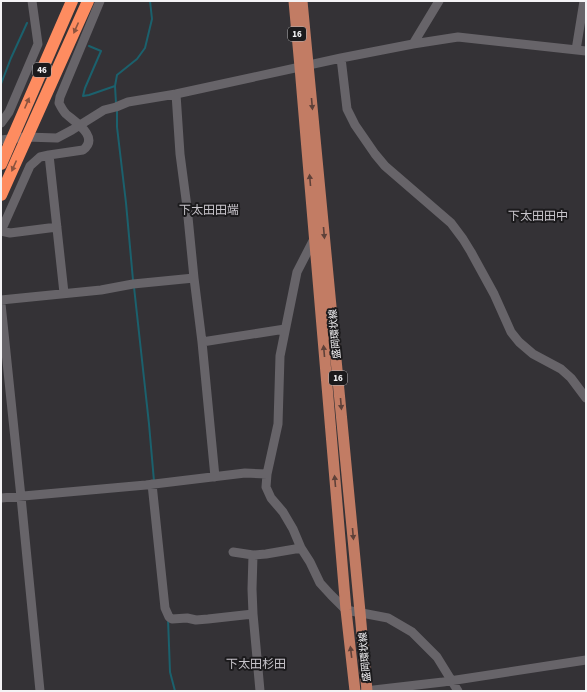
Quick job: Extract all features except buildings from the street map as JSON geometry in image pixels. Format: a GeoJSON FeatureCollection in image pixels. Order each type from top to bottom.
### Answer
{"type":"FeatureCollection","features":[{"type":"Feature","properties":{"kind":"highway","name":"46"},"geometry":{"type":"LineString","coordinates":[[1,164],[6,139],[72,1]]}},
{"type":"Feature","properties":{"kind":"highway","name":"46"},"geometry":{"type":"LineString","coordinates":[[1,195],[88,1]]}},
{"type":"Feature","properties":{"kind":"main road","name":"盛岡環状線"},"geometry":{"type":"LineString","coordinates":[[294,1],[304,66],[360,612],[366,691]]}},
{"type":"Feature","properties":{"kind":"main road","name":"盛岡環状線"},"geometry":{"type":"LineString","coordinates":[[302,1],[304,66],[315,237],[346,610],[355,691]]}},
{"type":"Feature","properties":{"kind":"street"},"geometry":{"type":"LineString","coordinates":[[1,123],[9,112],[38,44],[32,1]]}},
{"type":"Feature","properties":{"kind":"street"},"geometry":{"type":"LineString","coordinates":[[57,227],[10,233],[1,231],[30,166],[40,157],[84,150],[89,143],[89,136],[80,125],[64,112],[59,103],[60,97],[100,1]]}},
{"type":"Feature","properties":{"kind":"street"},"geometry":{"type":"LineString","coordinates":[[413,44],[439,1]]}},
{"type":"Feature","properties":{"kind":"street"},"geometry":{"type":"LineString","coordinates":[[576,50],[584,1]]}},
{"type":"Feature","properties":{"kind":"street"},"geometry":{"type":"LineString","coordinates":[[6,139],[26,137],[57,138],[104,110],[128,102],[176,94],[341,58],[458,37],[586,51]]}},
{"type":"Feature","properties":{"kind":"street"},"geometry":{"type":"LineString","coordinates":[[341,58],[347,109],[355,125],[367,142],[385,166],[451,223],[471,252],[518,342],[533,354],[561,369],[571,378],[586,398]]}},
{"type":"Feature","properties":{"kind":"street"},"geometry":{"type":"LineString","coordinates":[[176,94],[180,154],[202,342],[215,477]]}},
{"type":"Feature","properties":{"kind":"street"},"geometry":{"type":"LineString","coordinates":[[49,155],[64,293]]}},
{"type":"Feature","properties":{"kind":"street"},"geometry":{"type":"LineString","coordinates":[[315,237],[296,272],[280,356],[278,424],[267,474],[266,487],[271,498],[283,512],[293,529],[301,548],[310,562],[320,583],[346,610],[388,618],[412,632],[437,657],[458,691]]}},
{"type":"Feature","properties":{"kind":"street"},"geometry":{"type":"LineString","coordinates":[[1,300],[101,290],[134,284],[194,278]]}},
{"type":"Feature","properties":{"kind":"street"},"geometry":{"type":"LineString","coordinates":[[1,304],[40,691]]}},
{"type":"Feature","properties":{"kind":"street"},"geometry":{"type":"LineString","coordinates":[[202,342],[285,329]]}},
{"type":"Feature","properties":{"kind":"street"},"geometry":{"type":"LineString","coordinates":[[1,498],[152,484],[245,473],[267,474]]}},
{"type":"Feature","properties":{"kind":"street"},"geometry":{"type":"LineString","coordinates":[[152,484],[165,608],[169,617],[172,619],[187,618],[196,620],[230,618],[253,614]]}},
{"type":"Feature","properties":{"kind":"street"},"geometry":{"type":"LineString","coordinates":[[233,552],[253,555],[301,548]]}},
{"type":"Feature","properties":{"kind":"street"},"geometry":{"type":"LineString","coordinates":[[253,555],[253,614],[260,691]]}},
{"type":"Feature","properties":{"kind":"street"},"geometry":{"type":"LineString","coordinates":[[366,691],[452,681],[586,660]]}},
{"type":"Feature","properties":{"kind":"waterway"},"geometry":{"type":"LineString","coordinates":[[116,103],[115,86],[117,75],[137,59],[145,48],[152,19],[150,1]]}},
{"type":"Feature","properties":{"kind":"waterway"},"geometry":{"type":"LineString","coordinates":[[1,84],[27,23]]}},
{"type":"Feature","properties":{"kind":"waterway"},"geometry":{"type":"LineString","coordinates":[[89,46],[101,51],[83,96],[115,86]]}},
{"type":"Feature","properties":{"kind":"waterway"},"geometry":{"type":"LineString","coordinates":[[117,110],[117,127],[133,280]]}},
{"type":"Feature","properties":{"kind":"waterway"},"geometry":{"type":"LineString","coordinates":[[134,287],[154,481]]}},
{"type":"Feature","properties":{"kind":"waterway"},"geometry":{"type":"LineString","coordinates":[[168,619],[170,672],[175,691]]}},
{"type":"Feature","properties":{"kind":"district","name":"下太田田端"},"geometry":{"type":"Point","coordinates":[209,210]}},
{"type":"Feature","properties":{"kind":"district","name":"下太田田中"},"geometry":{"type":"Point","coordinates":[538,216]}},
{"type":"Feature","properties":{"kind":"district","name":"下太田杉田"},"geometry":{"type":"Point","coordinates":[256,664]}}]}
